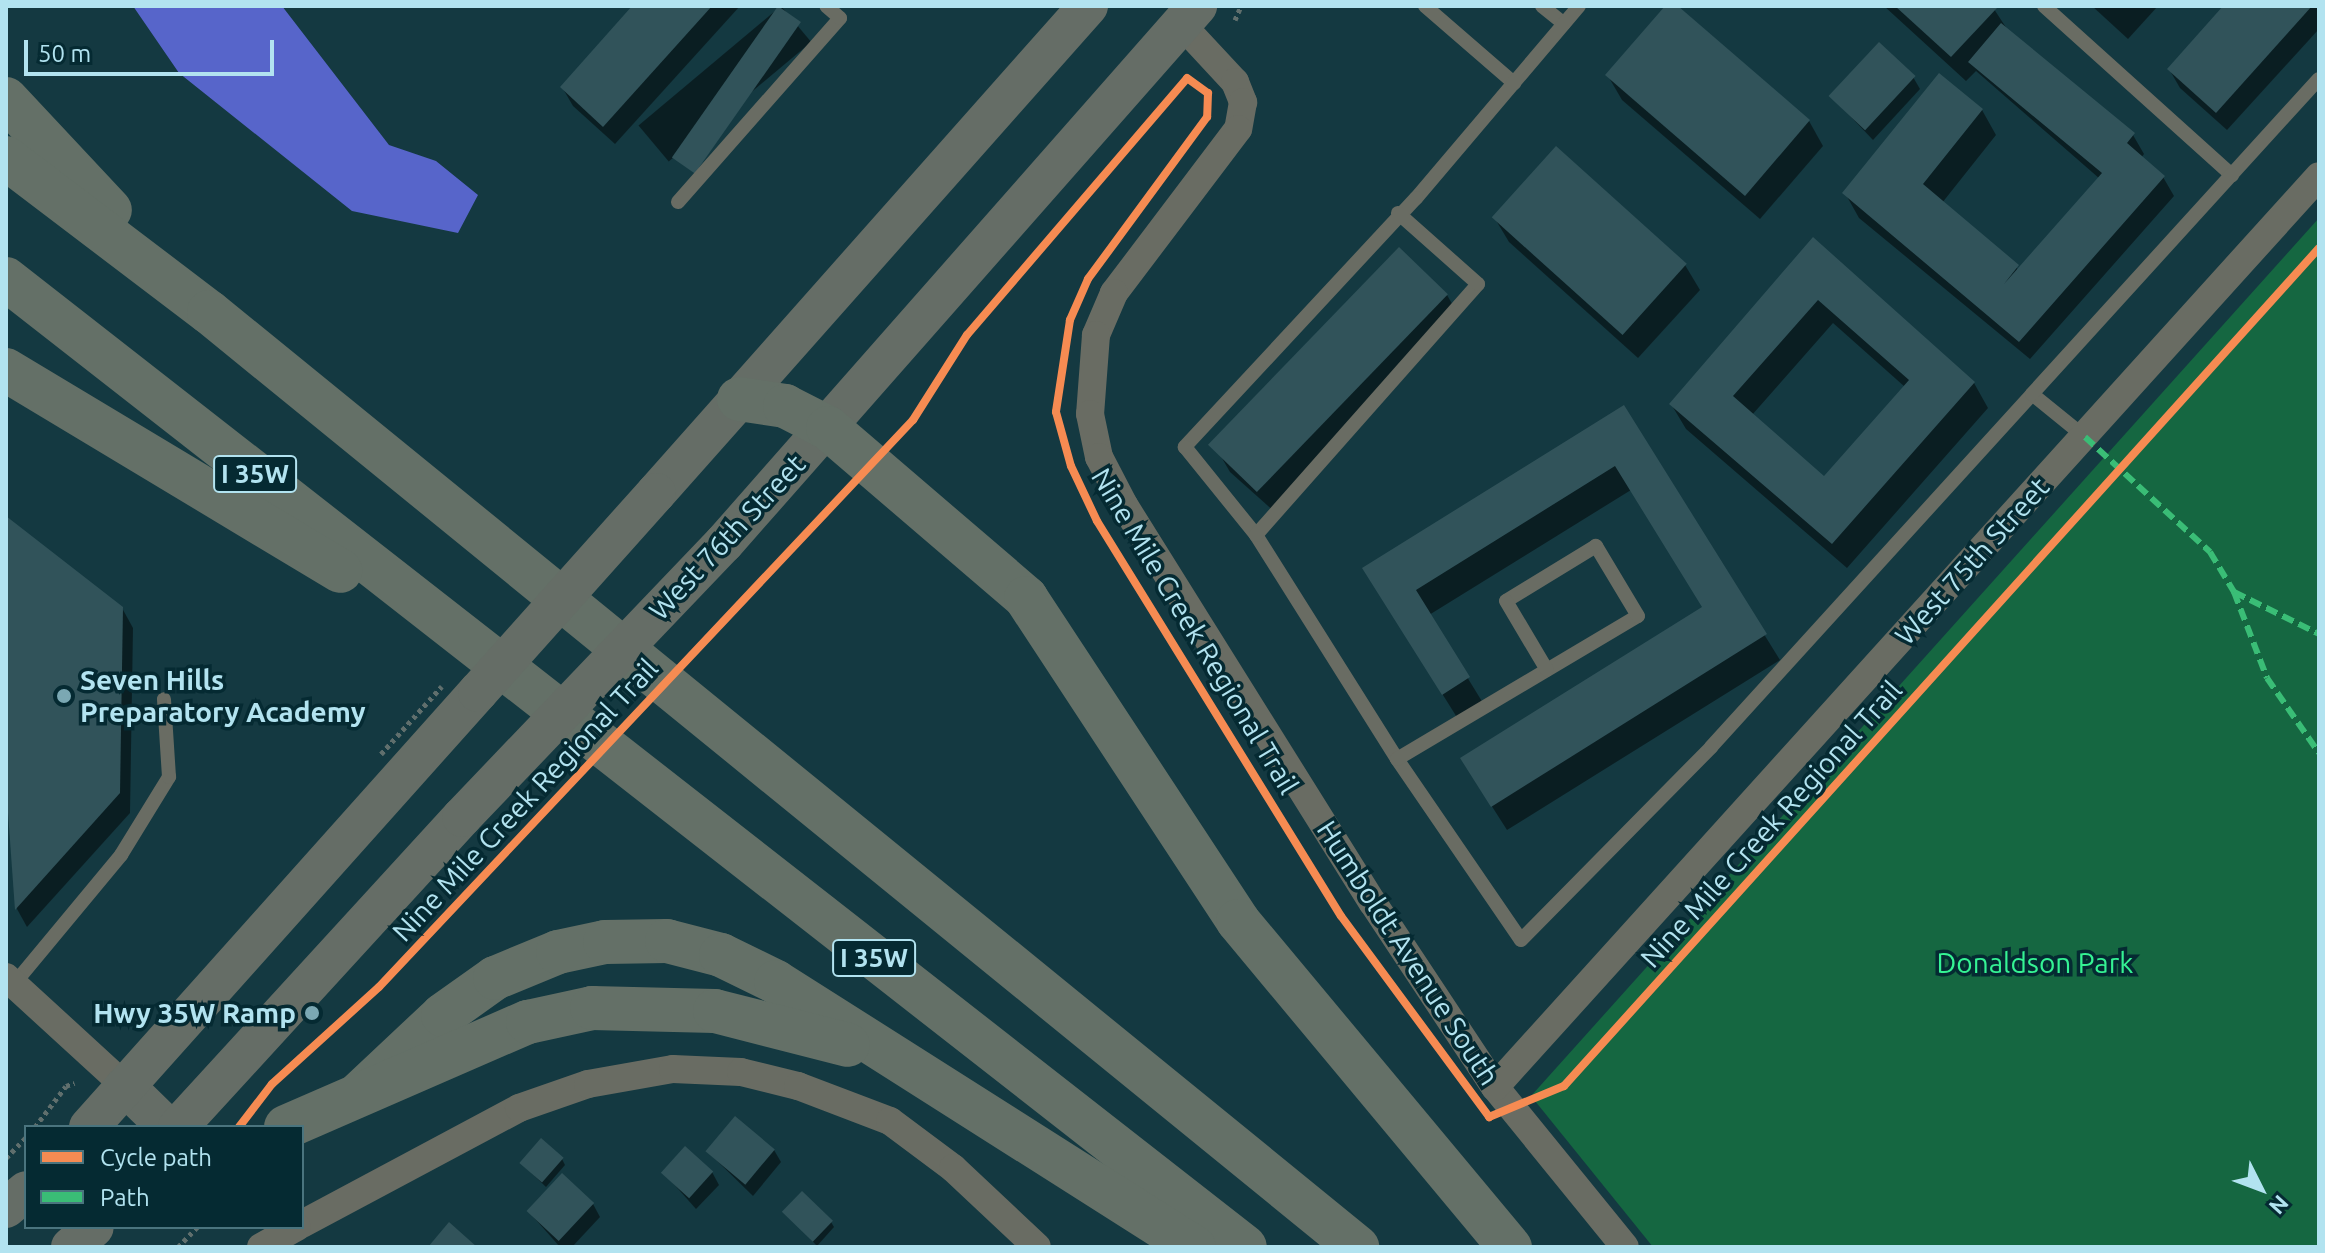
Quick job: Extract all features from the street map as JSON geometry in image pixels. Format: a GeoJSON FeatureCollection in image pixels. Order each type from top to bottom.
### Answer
{"type":"FeatureCollection","features":[{"type":"Feature","properties":{"kind":"highway"},"geometry":{"type":"LineString","coordinates":[[6,99],[209,312]]}},
{"type":"Feature","properties":{"kind":"highway","name":"I 35W"},"geometry":{"type":"LineString","coordinates":[[6,158],[209,312],[1357,1247]]}},
{"type":"Feature","properties":{"kind":"highway","name":"I 35W"},"geometry":{"type":"LineString","coordinates":[[6,279],[1245,1247]]}},
{"type":"Feature","properties":{"kind":"highway"},"geometry":{"type":"LineString","coordinates":[[6,370],[503,669]]}},
{"type":"Feature","properties":{"kind":"highway"},"geometry":{"type":"LineString","coordinates":[[739,399],[785,406],[828,428],[1026,598],[1238,921],[1510,1247]]}},
{"type":"Feature","properties":{"kind":"highway"},"geometry":{"type":"LineString","coordinates":[[360,1093],[443,1015],[495,978],[558,952],[605,942],[667,941],[721,955],[776,982],[894,1060],[1194,1247]]}},
{"type":"Feature","properties":{"kind":"highway"},"geometry":{"type":"LineString","coordinates":[[290,1125],[528,1022],[592,1008],[715,1011],[894,1060]]}},
{"type":"Feature","properties":{"kind":"street"},"geometry":{"type":"LineString","coordinates":[[91,1125],[1088,6]]}},
{"type":"Feature","properties":{"kind":"street","name":"West 76th Street"},"geometry":{"type":"LineString","coordinates":[[180,1125],[462,817],[724,543],[1189,15]]}},
{"type":"Feature","properties":{"kind":"street","name":"Humboldt Avenue South"},"geometry":{"type":"LineString","coordinates":[[1189,15],[1235,82],[1243,102],[1238,129],[1114,293],[1102,321],[1090,367],[1090,414],[1099,457],[1124,505],[1356,877],[1495,1087],[1625,1247]]}},
{"type":"Feature","properties":{"kind":"street","name":"West 75th Street"},"geometry":{"type":"LineString","coordinates":[[1495,1087],[2319,176]]}},
{"type":"Feature","properties":{"kind":"street"},"geometry":{"type":"LineString","coordinates":[[10,980],[165,1125]]}},
{"type":"Feature","properties":{"kind":"street"},"geometry":{"type":"LineString","coordinates":[[261,1247],[299,1232],[519,1108],[588,1084],[673,1069],[741,1072],[812,1091],[890,1121],[953,1168],[1037,1247]]}},
{"type":"Feature","properties":{"kind":"street"},"geometry":{"type":"LineString","coordinates":[[6,1208],[24,1193]]}},
{"type":"Feature","properties":{"kind":"street"},"geometry":{"type":"LineString","coordinates":[[71,1247],[92,1229]]}},
{"type":"Feature","properties":{"kind":"lane"},"geometry":{"type":"LineString","coordinates":[[678,202],[840,18],[826,6]]}},
{"type":"Feature","properties":{"kind":"lane"},"geometry":{"type":"LineString","coordinates":[[1425,6],[1514,83]]}},
{"type":"Feature","properties":{"kind":"lane"},"geometry":{"type":"LineString","coordinates":[[1542,6],[1564,24]]}},
{"type":"Feature","properties":{"kind":"lane"},"geometry":{"type":"LineString","coordinates":[[1579,6],[1398,213],[1185,447],[1256,535],[1397,759],[1521,940],[1711,747],[2319,79]]}},
{"type":"Feature","properties":{"kind":"lane"},"geometry":{"type":"LineString","coordinates":[[2044,6],[2232,175]]}},
{"type":"Feature","properties":{"kind":"lane"},"geometry":{"type":"LineString","coordinates":[[1256,535],[1478,284],[1398,213]]}},
{"type":"Feature","properties":{"kind":"lane"},"geometry":{"type":"LineString","coordinates":[[2032,394],[2085,437]]}},
{"type":"Feature","properties":{"kind":"lane"},"geometry":{"type":"LineString","coordinates":[[1397,759],[1547,670],[1638,616],[1596,546],[1506,601],[1547,670]]}},
{"type":"Feature","properties":{"kind":"lane"},"geometry":{"type":"LineString","coordinates":[[10,980],[121,855],[169,777],[164,699]]}},
{"type":"Feature","properties":{"kind":"path"},"geometry":{"type":"LineString","coordinates":[[1235,20],[1241,6]]}},
{"type":"Feature","properties":{"kind":"path"},"geometry":{"type":"LineString","coordinates":[[37,1125],[74,1083]]}},
{"type":"Feature","properties":{"kind":"path"},"geometry":{"type":"LineString","coordinates":[[6,1158],[24,1139]]}},
{"type":"Feature","properties":{"kind":"path"},"geometry":{"type":"LineString","coordinates":[[178,1247],[195,1229]]}},
{"type":"Feature","properties":{"kind":"green space","name":"Donaldson Park"},"geometry":{"type":"Polygon","coordinates":[[[2319,218],[2319,1247],[1653,1247],[1531,1096],[2319,218]]]}},
{"type":"Feature","properties":{"kind":"water"},"geometry":{"type":"Polygon","coordinates":[[[133,6],[282,6],[389,145],[436,161],[478,195],[458,233],[352,211],[179,73],[133,6]]]}},
{"type":"Feature","properties":{"kind":"building"},"geometry":{"type":"Polygon","coordinates":[[[632,6],[712,6],[603,127],[560,87],[632,6]]]}},
{"type":"Feature","properties":{"kind":"building"},"geometry":{"type":"Polygon","coordinates":[[[778,6],[801,22],[695,174],[672,158],[778,6]]]}},
{"type":"Feature","properties":{"kind":"building"},"geometry":{"type":"Polygon","coordinates":[[[1665,6],[1678,6],[1810,120],[1745,196],[1605,75],[1665,6]]]}},
{"type":"Feature","properties":{"kind":"building"},"geometry":{"type":"Polygon","coordinates":[[[1895,6],[1995,6],[1997,8],[1951,57],[1895,6]]]}},
{"type":"Feature","properties":{"kind":"building"},"geometry":{"type":"Polygon","coordinates":[[[2223,6],[2312,6],[2216,113],[2167,69],[2223,6]]]}},
{"type":"Feature","properties":{"kind":"building"},"geometry":{"type":"Polygon","coordinates":[[[2001,23],[2135,133],[2127,143],[2165,176],[2019,342],[1842,193],[1939,73],[1983,109],[1923,184],[2019,265],[2004,284],[2102,173],[1968,62],[2001,23]]]}},
{"type":"Feature","properties":{"kind":"building"},"geometry":{"type":"Polygon","coordinates":[[[1879,42],[1916,76],[1865,130],[1829,96],[1879,42]]]}},
{"type":"Feature","properties":{"kind":"building"},"geometry":{"type":"Polygon","coordinates":[[[1556,146],[1687,264],[1623,335],[1492,217],[1556,146]]]}},
{"type":"Feature","properties":{"kind":"building"},"geometry":{"type":"Polygon","coordinates":[[[1813,237],[1975,382],[1832,544],[1669,404],[1813,237]],[[1818,300],[1733,396],[1824,476],[1909,380],[1818,300]]]}},
{"type":"Feature","properties":{"kind":"building"},"geometry":{"type":"Polygon","coordinates":[[[1399,247],[1448,294],[1257,492],[1208,445],[1399,247]]]}},
{"type":"Feature","properties":{"kind":"building"},"geometry":{"type":"Polygon","coordinates":[[[1624,405],[1767,634],[1491,807],[1460,758],[1702,607],[1615,466],[1416,590],[1470,677],[1442,695],[1362,568],[1624,405]]]}},
{"type":"Feature","properties":{"kind":"building","name":"Seven Hills Preparatory Academy"},"geometry":{"type":"Polygon","coordinates":[[[6,516],[123,607],[120,793],[15,910],[6,785],[6,516]]]}},
{"type":"Feature","properties":{"kind":"building"},"geometry":{"type":"Polygon","coordinates":[[[735,1116],[775,1149],[745,1185],[705,1151],[735,1116]]]}},
{"type":"Feature","properties":{"kind":"building"},"geometry":{"type":"Polygon","coordinates":[[[541,1138],[564,1158],[542,1183],[519,1163],[541,1138]]]}},
{"type":"Feature","properties":{"kind":"building"},"geometry":{"type":"Polygon","coordinates":[[[685,1146],[713,1171],[689,1198],[661,1173],[685,1146]]]}},
{"type":"Feature","properties":{"kind":"building"},"geometry":{"type":"Polygon","coordinates":[[[562,1173],[594,1203],[559,1241],[527,1211],[562,1173]]]}},
{"type":"Feature","properties":{"kind":"building"},"geometry":{"type":"Polygon","coordinates":[[[802,1191],[833,1221],[813,1242],[782,1212],[802,1191]]]}},
{"type":"Feature","properties":{"kind":"building"},"geometry":{"type":"Polygon","coordinates":[[[449,1222],[477,1247],[428,1247],[449,1222]]]}},
{"type":"Feature","properties":{"kind":"marked path"},"geometry":{"type":"LineString","coordinates":[[2085,437],[2210,552],[2234,592],[2267,678],[2319,753]]}},
{"type":"Feature","properties":{"kind":"marked path"},"geometry":{"type":"LineString","coordinates":[[2234,592],[2319,634]]}},
{"type":"Feature","properties":{"kind":"cycle path","name":"Nine Mile Creek Regional Trail"},"geometry":{"type":"LineString","coordinates":[[241,1125],[272,1084],[379,987],[913,420],[967,335],[1187,78],[1208,93],[1207,117],[1088,279],[1070,320],[1056,412],[1071,466],[1097,521],[1341,916],[1489,1117],[1564,1086],[2319,248]]}},
{"type":"Feature","properties":{"kind":"place","name":"Seven Hills Preparatory Academy"},"geometry":{"type":"Point","coordinates":[64,696]}},
{"type":"Feature","properties":{"kind":"place","name":"Hwy 35W Ramp"},"geometry":{"type":"Point","coordinates":[312,1013]}}]}
